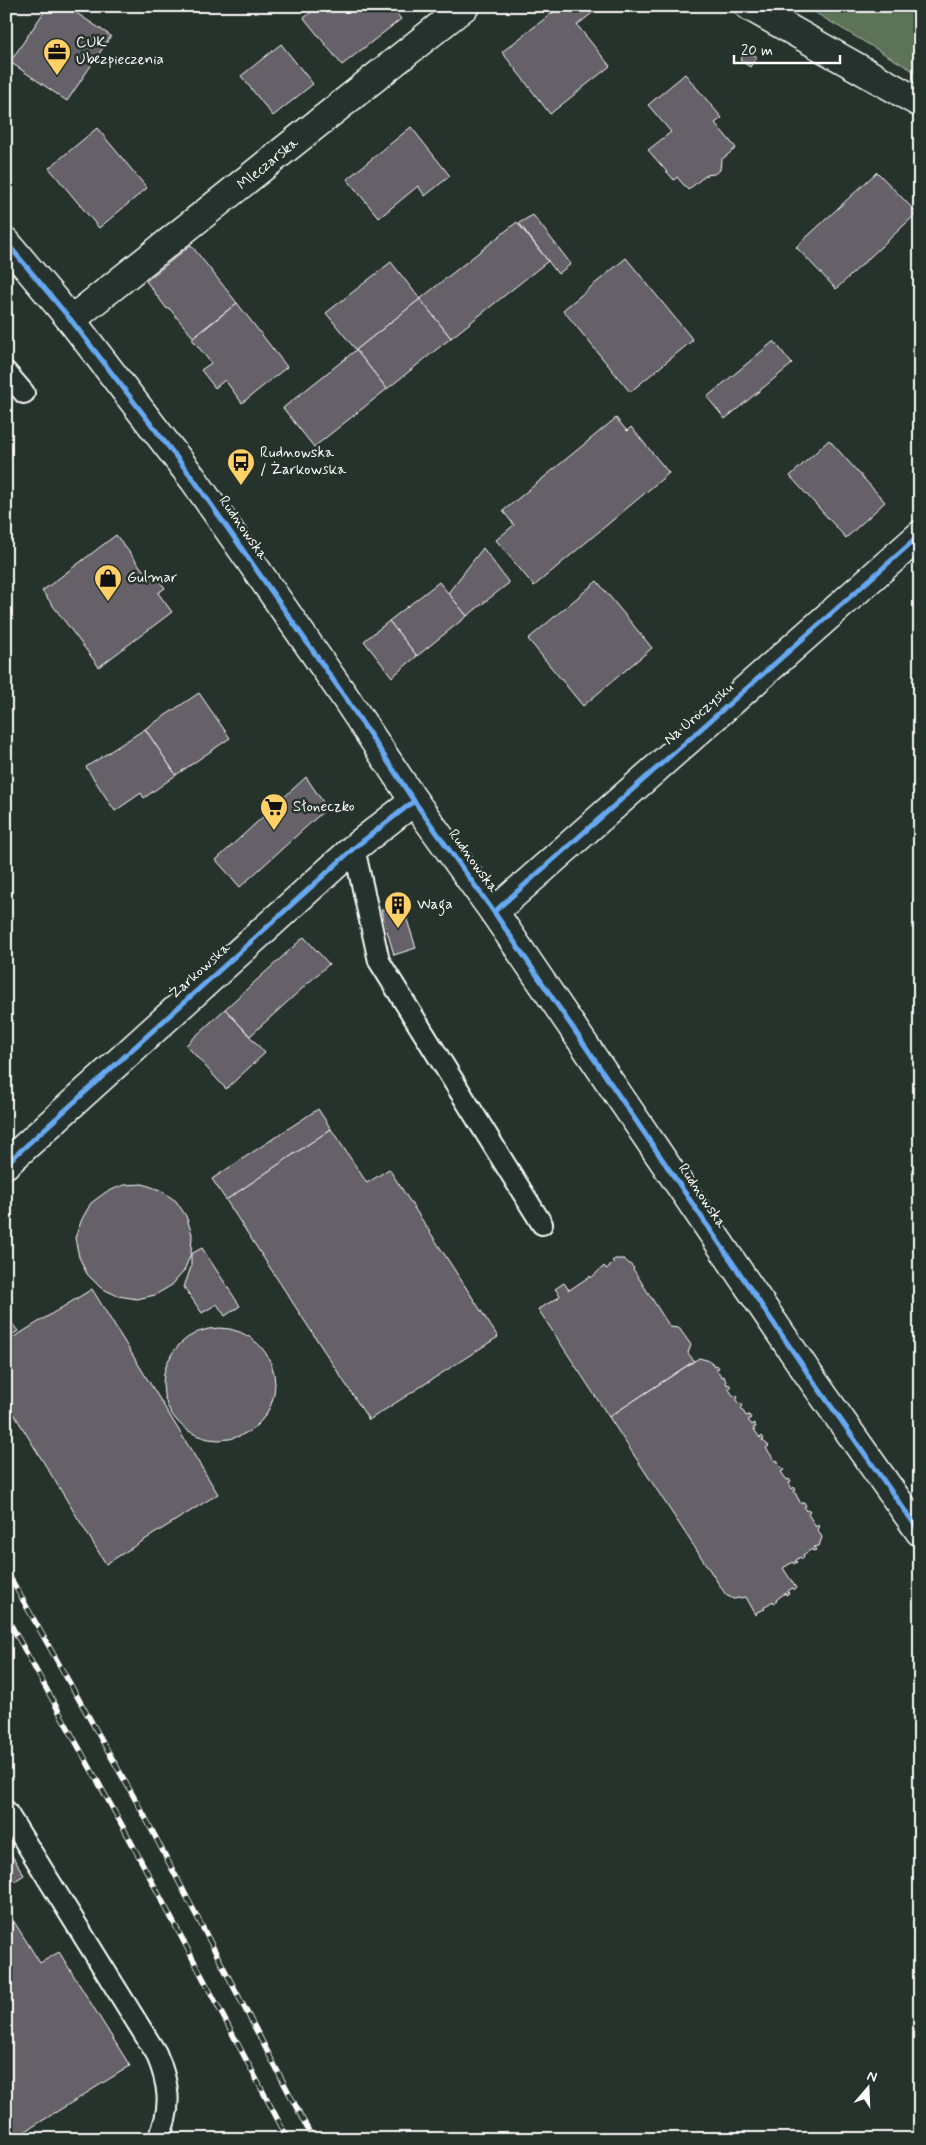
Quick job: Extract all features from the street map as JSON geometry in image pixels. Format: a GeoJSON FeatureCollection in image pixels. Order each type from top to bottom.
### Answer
{"type":"FeatureCollection","features":[{"type":"Feature","properties":{"kind":"street","name":"Mleczarska"},"geometry":{"type":"LineString","coordinates":[[71,320],[465,6]]}},
{"type":"Feature","properties":{"kind":"street"},"geometry":{"type":"LineString","coordinates":[[749,6],[920,103]]}},
{"type":"Feature","properties":{"kind":"street","name":"Rudnowska"},"geometry":{"type":"LineString","coordinates":[[6,242],[71,320],[194,480],[345,697],[414,801],[494,912],[809,1376],[920,1532]]}},
{"type":"Feature","properties":{"kind":"street","name":"Na Uroczysku"},"geometry":{"type":"LineString","coordinates":[[494,912],[920,536]]}},
{"type":"Feature","properties":{"kind":"street","name":"Żarkowska"},"geometry":{"type":"LineString","coordinates":[[6,1164],[354,848],[414,801]]}},
{"type":"Feature","properties":{"kind":"lane"},"geometry":{"type":"LineString","coordinates":[[6,372],[24,392]]}},
{"type":"Feature","properties":{"kind":"lane"},"geometry":{"type":"LineString","coordinates":[[354,848],[379,961],[542,1224]]}},
{"type":"Feature","properties":{"kind":"lane"},"geometry":{"type":"LineString","coordinates":[[6,1811],[156,2054],[166,2077],[168,2104],[158,2139]]}},
{"type":"Feature","properties":{"kind":"green space"},"geometry":{"type":"Polygon","coordinates":[[[804,6],[920,6],[920,75],[804,6]]]}},
{"type":"Feature","properties":{"kind":"building"},"geometry":{"type":"Polygon","coordinates":[[[48,6],[66,6],[111,36],[67,101],[10,62],[48,6]]]}},
{"type":"Feature","properties":{"kind":"building"},"geometry":{"type":"Polygon","coordinates":[[[319,6],[391,6],[401,19],[342,65],[304,18],[319,6]]]}},
{"type":"Feature","properties":{"kind":"building"},"geometry":{"type":"Polygon","coordinates":[[[561,6],[593,6],[596,10],[577,25],[610,66],[550,114],[502,52],[561,6]]]}},
{"type":"Feature","properties":{"kind":"building"},"geometry":{"type":"Polygon","coordinates":[[[281,44],[313,84],[273,116],[241,76],[281,44]]]}},
{"type":"Feature","properties":{"kind":"building"},"geometry":{"type":"Polygon","coordinates":[[[747,50],[757,57],[750,67],[740,60],[747,50]]]}},
{"type":"Feature","properties":{"kind":"building"},"geometry":{"type":"Polygon","coordinates":[[[685,74],[722,118],[715,123],[736,148],[721,160],[720,170],[714,174],[706,175],[688,190],[677,177],[674,180],[648,150],[671,132],[648,105],[685,74]]]}},
{"type":"Feature","properties":{"kind":"building"},"geometry":{"type":"Polygon","coordinates":[[[411,127],[450,176],[425,196],[418,186],[379,218],[347,179],[411,127]]]}},
{"type":"Feature","properties":{"kind":"building"},"geometry":{"type":"Polygon","coordinates":[[[97,128],[147,188],[99,228],[49,168],[97,128]]]}},
{"type":"Feature","properties":{"kind":"building"},"geometry":{"type":"Polygon","coordinates":[[[877,172],[917,213],[836,289],[796,247],[877,172]]]}},
{"type":"Feature","properties":{"kind":"building"},"geometry":{"type":"Polygon","coordinates":[[[533,215],[571,264],[558,274],[519,223],[533,215]]]}},
{"type":"Feature","properties":{"kind":"building"},"geometry":{"type":"Polygon","coordinates":[[[517,222],[548,261],[451,338],[420,299],[517,222]]]}},
{"type":"Feature","properties":{"kind":"building"},"geometry":{"type":"Polygon","coordinates":[[[191,245],[237,303],[193,337],[169,308],[167,309],[146,281],[191,245]]]}},
{"type":"Feature","properties":{"kind":"building"},"geometry":{"type":"Polygon","coordinates":[[[626,258],[693,340],[630,392],[563,310],[626,258]]]}},
{"type":"Feature","properties":{"kind":"building"},"geometry":{"type":"Polygon","coordinates":[[[391,262],[420,299],[356,350],[326,313],[391,262]]]}},
{"type":"Feature","properties":{"kind":"building"},"geometry":{"type":"Polygon","coordinates":[[[420,299],[451,338],[387,389],[356,350],[420,299]]]}},
{"type":"Feature","properties":{"kind":"building"},"geometry":{"type":"Polygon","coordinates":[[[237,303],[287,367],[242,403],[225,380],[215,388],[201,370],[211,363],[192,339],[237,303]]]}},
{"type":"Feature","properties":{"kind":"building"},"geometry":{"type":"Polygon","coordinates":[[[774,341],[792,364],[725,419],[707,397],[774,341]]]}},
{"type":"Feature","properties":{"kind":"building"},"geometry":{"type":"Polygon","coordinates":[[[356,350],[387,389],[314,447],[283,408],[356,350]]]}},
{"type":"Feature","properties":{"kind":"building"},"geometry":{"type":"Polygon","coordinates":[[[616,418],[627,431],[631,427],[669,473],[534,586],[496,540],[514,525],[503,511],[616,418]]]}},
{"type":"Feature","properties":{"kind":"building"},"geometry":{"type":"Polygon","coordinates":[[[829,440],[885,502],[846,538],[790,476],[829,440]]]}},
{"type":"Feature","properties":{"kind":"building","name":"Gulmar"},"geometry":{"type":"Polygon","coordinates":[[[116,535],[149,578],[154,574],[165,588],[158,593],[172,612],[99,667],[42,591],[116,535]]]}},
{"type":"Feature","properties":{"kind":"building"},"geometry":{"type":"Polygon","coordinates":[[[483,548],[509,583],[467,616],[448,593],[483,548]]]}},
{"type":"Feature","properties":{"kind":"building"},"geometry":{"type":"Polygon","coordinates":[[[597,581],[652,648],[583,706],[528,639],[597,581]]]}},
{"type":"Feature","properties":{"kind":"building"},"geometry":{"type":"Polygon","coordinates":[[[439,582],[467,616],[417,656],[389,621],[439,582]]]}},
{"type":"Feature","properties":{"kind":"building"},"geometry":{"type":"Polygon","coordinates":[[[389,621],[417,656],[392,677],[364,641],[389,621]]]}},
{"type":"Feature","properties":{"kind":"building"},"geometry":{"type":"Polygon","coordinates":[[[199,693],[230,738],[176,775],[145,729],[199,693]]]}},
{"type":"Feature","properties":{"kind":"building"},"geometry":{"type":"Polygon","coordinates":[[[145,729],[176,775],[144,798],[141,793],[115,811],[86,767],[145,729]]]}},
{"type":"Feature","properties":{"kind":"building","name":"Słoneczko"},"geometry":{"type":"Polygon","coordinates":[[[306,777],[327,808],[240,887],[216,860],[306,777]]]}},
{"type":"Feature","properties":{"kind":"building","name":"Waga"},"geometry":{"type":"Polygon","coordinates":[[[402,904],[416,948],[394,955],[381,910],[402,904]]]}},
{"type":"Feature","properties":{"kind":"building"},"geometry":{"type":"Polygon","coordinates":[[[304,937],[329,964],[250,1036],[225,1009],[304,937]]]}},
{"type":"Feature","properties":{"kind":"building"},"geometry":{"type":"Polygon","coordinates":[[[225,1009],[265,1053],[226,1089],[186,1045],[225,1009]]]}},
{"type":"Feature","properties":{"kind":"building"},"geometry":{"type":"Polygon","coordinates":[[[6,1017],[12,1024],[6,1029],[6,1017]]]}},
{"type":"Feature","properties":{"kind":"building"},"geometry":{"type":"Polygon","coordinates":[[[318,1109],[331,1129],[226,1200],[212,1179],[318,1109]]]}},
{"type":"Feature","properties":{"kind":"building"},"geometry":{"type":"Polygon","coordinates":[[[331,1129],[367,1183],[389,1169],[498,1337],[369,1420],[226,1200],[331,1129]]]}},
{"type":"Feature","properties":{"kind":"building"},"geometry":{"type":"Polygon","coordinates":[[[143,1184],[160,1190],[176,1201],[186,1216],[192,1234],[191,1253],[184,1271],[172,1285],[155,1295],[137,1299],[118,1296],[101,1288],[87,1274],[79,1257],[75,1238],[82,1219],[91,1203],[106,1192],[124,1185],[143,1184]]]}},
{"type":"Feature","properties":{"kind":"building"},"geometry":{"type":"Polygon","coordinates":[[[202,1248],[240,1306],[225,1316],[217,1304],[202,1313],[184,1287],[191,1267],[191,1254],[202,1248]]]}},
{"type":"Feature","properties":{"kind":"building"},"geometry":{"type":"Polygon","coordinates":[[[624,1259],[634,1268],[670,1327],[679,1328],[691,1345],[688,1353],[694,1361],[609,1417],[538,1309],[558,1298],[560,1295],[555,1289],[564,1283],[569,1290],[590,1276],[591,1278],[604,1266],[606,1269],[614,1263],[612,1261],[624,1259]]]}},
{"type":"Feature","properties":{"kind":"building"},"geometry":{"type":"Polygon","coordinates":[[[92,1289],[218,1494],[106,1564],[6,1401],[6,1342],[92,1289]]]}},
{"type":"Feature","properties":{"kind":"building"},"geometry":{"type":"Polygon","coordinates":[[[6,1316],[18,1331],[6,1339],[6,1316]]]}},
{"type":"Feature","properties":{"kind":"building"},"geometry":{"type":"Polygon","coordinates":[[[219,1328],[240,1332],[259,1344],[271,1363],[275,1384],[271,1405],[259,1424],[240,1436],[219,1440],[198,1436],[179,1424],[167,1405],[163,1384],[167,1363],[179,1344],[198,1332],[219,1328]]]}},
{"type":"Feature","properties":{"kind":"building"},"geometry":{"type":"Polygon","coordinates":[[[699,1358],[710,1361],[715,1366],[717,1365],[719,1368],[716,1369],[722,1377],[724,1376],[727,1385],[729,1384],[731,1387],[728,1388],[734,1397],[737,1396],[736,1400],[743,1406],[741,1408],[746,1416],[749,1415],[751,1418],[748,1420],[752,1425],[754,1423],[756,1427],[753,1428],[769,1446],[766,1448],[775,1461],[777,1460],[779,1463],[777,1464],[784,1470],[781,1472],[791,1482],[789,1483],[792,1489],[794,1487],[796,1490],[794,1491],[801,1504],[804,1502],[806,1511],[810,1512],[808,1514],[816,1527],[818,1525],[817,1529],[822,1537],[819,1546],[814,1547],[816,1550],[813,1551],[812,1549],[803,1555],[804,1558],[800,1557],[794,1564],[793,1562],[783,1568],[796,1588],[794,1590],[792,1588],[787,1592],[789,1593],[786,1595],[785,1593],[774,1603],[773,1601],[764,1607],[765,1609],[757,1612],[756,1615],[746,1597],[733,1599],[726,1595],[609,1417],[699,1358]]]}},
{"type":"Feature","properties":{"kind":"building"},"geometry":{"type":"Polygon","coordinates":[[[6,1846],[24,1875],[6,1887],[6,1846]]]}},
{"type":"Feature","properties":{"kind":"building"},"geometry":{"type":"Polygon","coordinates":[[[6,1909],[40,1963],[59,1952],[130,2066],[13,2139],[6,2139],[6,1982],[10,1980],[6,1974],[6,1909]]]}},
{"type":"Feature","properties":{"kind":"railway"},"geometry":{"type":"LineString","coordinates":[[6,1570],[144,1815],[313,2139]]}},
{"type":"Feature","properties":{"kind":"railway"},"geometry":{"type":"LineString","coordinates":[[6,1616],[128,1836],[288,2139]]}},
{"type":"Feature","properties":{"kind":"cycle path"},"geometry":{"type":"LineString","coordinates":[[6,242],[71,320],[194,480],[345,697],[414,801],[494,912],[809,1375],[920,1532]]}},
{"type":"Feature","properties":{"kind":"cycle path"},"geometry":{"type":"LineString","coordinates":[[494,912],[920,535]]}},
{"type":"Feature","properties":{"kind":"cycle path"},"geometry":{"type":"LineString","coordinates":[[6,1164],[354,848],[414,801]]}},
{"type":"Feature","properties":{"kind":"place","name":"CUK Ubezpieczenia"},"geometry":{"type":"Point","coordinates":[57,76]}},
{"type":"Feature","properties":{"kind":"place","name":"Rudnowska / Żarkowska"},"geometry":{"type":"Point","coordinates":[241,486]}},
{"type":"Feature","properties":{"kind":"place","name":"Gulmar"},"geometry":{"type":"Point","coordinates":[108,602]}},
{"type":"Feature","properties":{"kind":"place","name":"Słoneczko"},"geometry":{"type":"Point","coordinates":[274,831]}},
{"type":"Feature","properties":{"kind":"place","name":"Waga"},"geometry":{"type":"Point","coordinates":[398,929]}}]}
